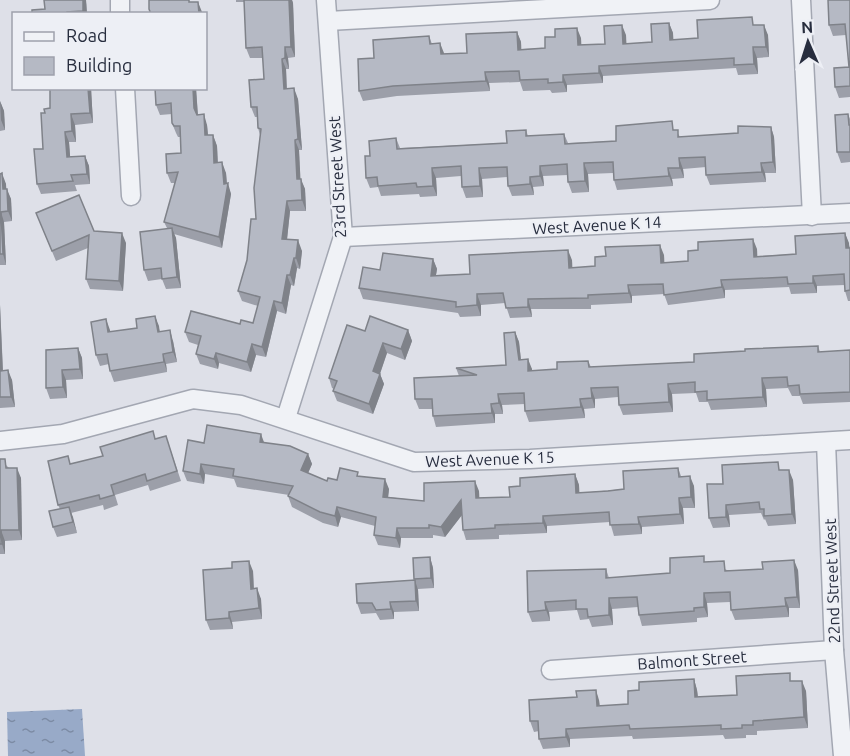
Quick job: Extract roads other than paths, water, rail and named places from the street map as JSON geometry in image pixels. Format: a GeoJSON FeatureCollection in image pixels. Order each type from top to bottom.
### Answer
{"type":"FeatureCollection","features":[{"type":"Feature","properties":{"kind":"street","name":"23rd Street West"},"geometry":{"type":"LineString","coordinates":[[286,418],[343,237],[326,0]]}},
{"type":"Feature","properties":{"kind":"street"},"geometry":{"type":"LineString","coordinates":[[328,21],[710,0]]}},
{"type":"Feature","properties":{"kind":"street"},"geometry":{"type":"LineString","coordinates":[[801,0],[812,216]]}},
{"type":"Feature","properties":{"kind":"street"},"geometry":{"type":"LineString","coordinates":[[125,90],[131,196]]}},
{"type":"Feature","properties":{"kind":"street","name":"West Avenue K 14"},"geometry":{"type":"LineString","coordinates":[[343,237],[850,213]]}},
{"type":"Feature","properties":{"kind":"street","name":"West Avenue K 15"},"geometry":{"type":"LineString","coordinates":[[0,441],[63,434],[193,399],[241,405],[414,462],[530,459],[850,440]]}},
{"type":"Feature","properties":{"kind":"street","name":"22nd Street West"},"geometry":{"type":"LineString","coordinates":[[826,442],[834,650],[843,756]]}},
{"type":"Feature","properties":{"kind":"street","name":"Balmont Street"},"geometry":{"type":"LineString","coordinates":[[551,670],[834,650]]}},
{"type":"Feature","properties":{"kind":"water"},"geometry":{"type":"Polygon","coordinates":[[[82,709],[85,756],[8,756],[7,712],[82,709]]]}}]}
